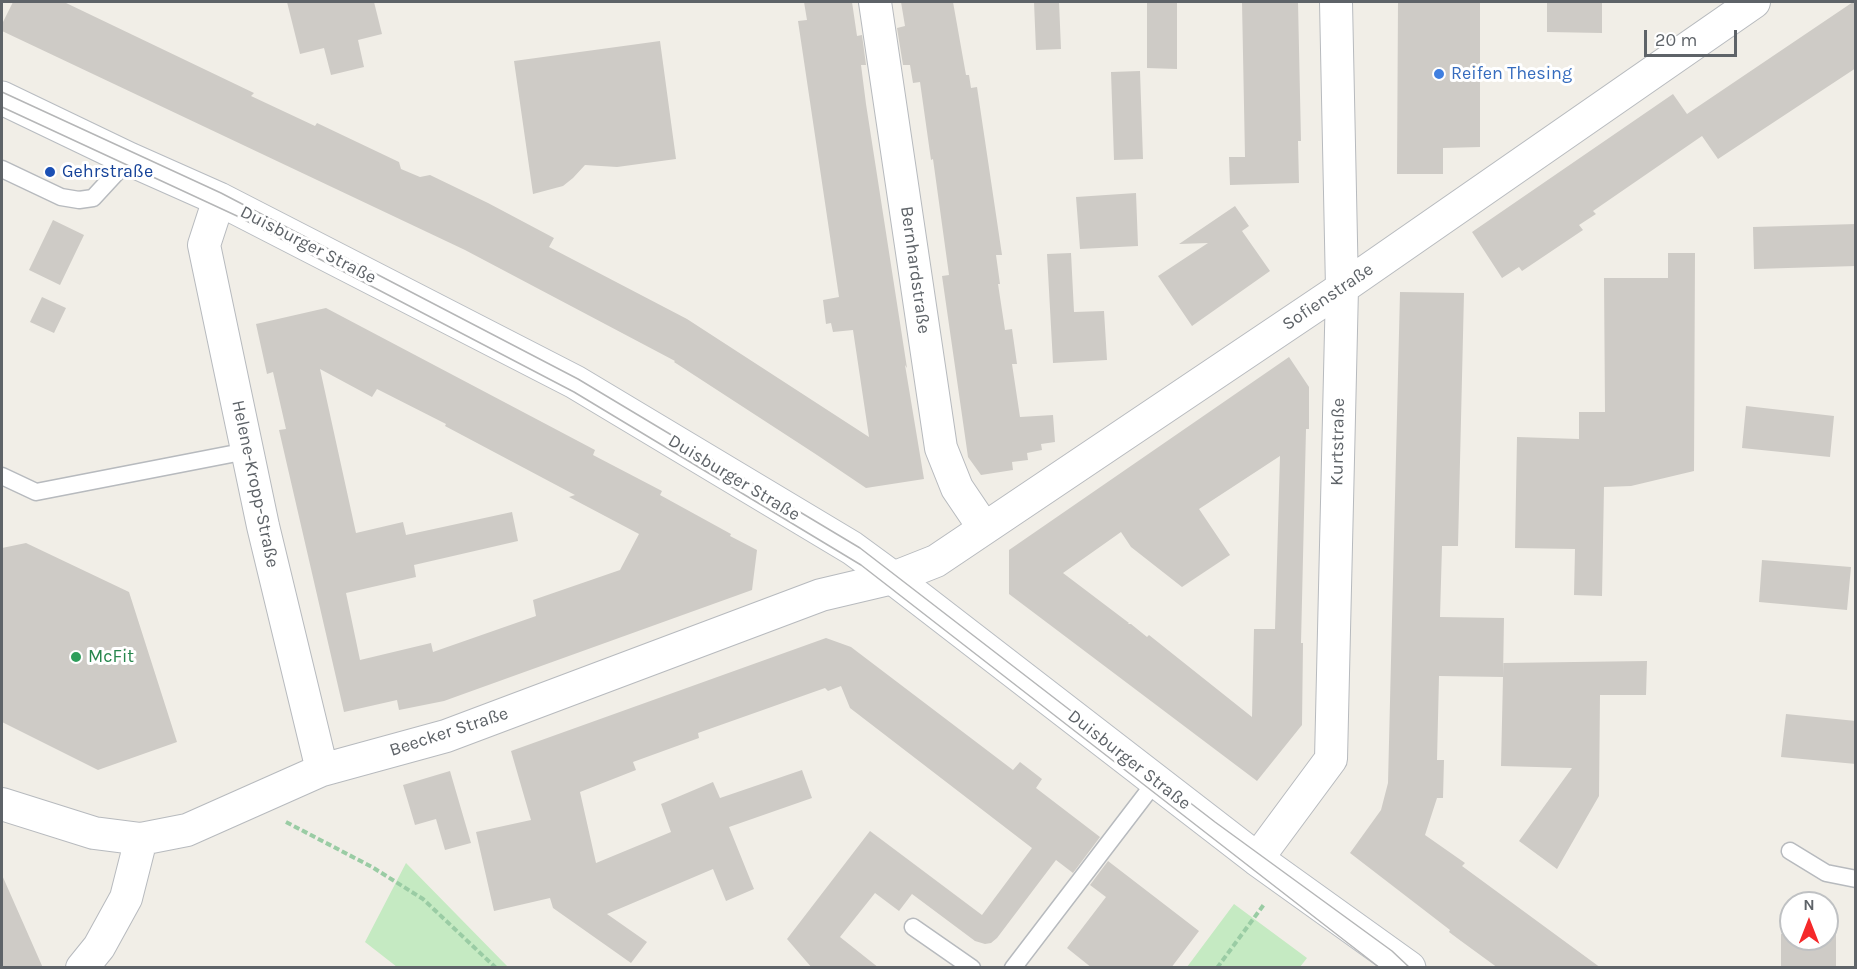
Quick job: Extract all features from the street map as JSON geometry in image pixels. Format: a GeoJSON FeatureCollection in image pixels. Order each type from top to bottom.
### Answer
{"type":"FeatureCollection","features":[{"type":"Feature","properties":{"kind":"main road","name":"Duisburger Straße"},"geometry":{"type":"LineString","coordinates":[[2,98],[219,199],[575,382],[852,548],[1257,859],[1405,966]]}},
{"type":"Feature","properties":{"kind":"street","name":"Bernhardstraße"},"geometry":{"type":"LineString","coordinates":[[875,2],[941,448],[957,488],[984,528]]}},
{"type":"Feature","properties":{"kind":"street","name":"Kurtstraße"},"geometry":{"type":"LineString","coordinates":[[1257,859],[1331,759],[1342,288],[1336,2]]}},
{"type":"Feature","properties":{"kind":"street","name":"Sofienstraße"},"geometry":{"type":"LineString","coordinates":[[893,578],[936,561],[1342,288],[1754,2]]}},
{"type":"Feature","properties":{"kind":"street","name":"Helene-Kropp-Straße"},"geometry":{"type":"LineString","coordinates":[[219,199],[204,245],[263,526],[322,770]]}},
{"type":"Feature","properties":{"kind":"street","name":"Beecker Straße"},"geometry":{"type":"LineString","coordinates":[[2,804],[94,833],[141,838],[187,830],[322,770],[446,736],[821,595],[893,578]]}},
{"type":"Feature","properties":{"kind":"street"},"geometry":{"type":"LineString","coordinates":[[82,968],[99,947],[126,898],[141,838]]}},
{"type":"Feature","properties":{"kind":"lane"},"geometry":{"type":"LineString","coordinates":[[2,169],[61,197],[79,200],[93,198],[129,159]]}},
{"type":"Feature","properties":{"kind":"lane"},"geometry":{"type":"LineString","coordinates":[[2,476],[36,492],[247,452]]}},
{"type":"Feature","properties":{"kind":"lane"},"geometry":{"type":"LineString","coordinates":[[1013,968],[1156,781]]}},
{"type":"Feature","properties":{"kind":"lane"},"geometry":{"type":"LineString","coordinates":[[1790,851],[1826,873],[1856,879]]}},
{"type":"Feature","properties":{"kind":"lane"},"geometry":{"type":"LineString","coordinates":[[913,927],[972,968]]}},
{"type":"Feature","properties":{"kind":"path"},"geometry":{"type":"LineString","coordinates":[[248,802],[372,867],[423,899],[496,968]]}},
{"type":"Feature","properties":{"kind":"path"},"geometry":{"type":"LineString","coordinates":[[1217,968],[1284,878]]}},
{"type":"Feature","properties":{"kind":"green space"},"geometry":{"type":"Polygon","coordinates":[[[406,863],[508,967],[397,967],[365,942],[406,863]]]}},
{"type":"Feature","properties":{"kind":"green space"},"geometry":{"type":"Polygon","coordinates":[[[1234,904],[1307,958],[1300,967],[1187,967],[1234,904]]]}},
{"type":"Feature","properties":{"kind":"building"},"geometry":{"type":"Polygon","coordinates":[[[13,2],[64,2],[254,93],[251,96],[315,126],[317,123],[399,162],[401,169],[420,177],[430,175],[488,203],[554,238],[549,247],[687,319],[869,437],[853,330],[833,332],[831,323],[826,324],[823,300],[839,297],[798,21],[807,20],[804,2],[852,2],[857,36],[862,35],[866,65],[861,65],[866,104],[924,479],[866,488],[675,361],[465,250],[2,31],[2,24],[13,2]]]}},
{"type":"Feature","properties":{"kind":"building"},"geometry":{"type":"Polygon","coordinates":[[[287,2],[374,2],[382,34],[358,40],[364,67],[331,75],[324,48],[300,54],[287,2]]]}},
{"type":"Feature","properties":{"kind":"building"},"geometry":{"type":"Polygon","coordinates":[[[901,2],[953,2],[966,75],[969,75],[971,88],[977,87],[1002,255],[996,255],[1000,284],[998,284],[1005,330],[1012,329],[1017,364],[1012,364],[1020,417],[1053,415],[1055,442],[1041,444],[1042,450],[1027,453],[1028,460],[1012,462],[1013,470],[981,475],[968,457],[942,276],[949,275],[933,159],[931,160],[920,82],[913,83],[910,65],[903,65],[897,28],[905,26],[901,2]]]}},
{"type":"Feature","properties":{"kind":"building"},"geometry":{"type":"Polygon","coordinates":[[[1034,2],[1059,2],[1061,49],[1036,50],[1034,2]]]}},
{"type":"Feature","properties":{"kind":"building"},"geometry":{"type":"Polygon","coordinates":[[[1147,2],[1177,2],[1177,69],[1147,68],[1147,2]]]}},
{"type":"Feature","properties":{"kind":"building"},"geometry":{"type":"Polygon","coordinates":[[[1242,2],[1298,2],[1301,141],[1298,141],[1299,183],[1230,185],[1229,157],[1245,157],[1242,2]]]}},
{"type":"Feature","properties":{"kind":"building","name":"Reifen Thesing"},"geometry":{"type":"Polygon","coordinates":[[[1398,2],[1480,2],[1480,147],[1443,148],[1443,174],[1397,174],[1398,2]]]}},
{"type":"Feature","properties":{"kind":"building"},"geometry":{"type":"Polygon","coordinates":[[[1547,2],[1602,2],[1602,33],[1547,32],[1547,2]]]}},
{"type":"Feature","properties":{"kind":"building"},"geometry":{"type":"Polygon","coordinates":[[[1856,2],[1856,68],[1718,159],[1702,136],[1593,211],[1596,214],[1579,225],[1583,230],[1522,271],[1519,267],[1502,278],[1472,232],[1673,94],[1687,114],[1856,2]]]}},
{"type":"Feature","properties":{"kind":"building"},"geometry":{"type":"Polygon","coordinates":[[[660,41],[676,159],[617,167],[585,165],[563,186],[533,194],[514,61],[660,41]]]}},
{"type":"Feature","properties":{"kind":"building"},"geometry":{"type":"Polygon","coordinates":[[[1140,71],[1143,159],[1114,160],[1111,72],[1140,71]]]}},
{"type":"Feature","properties":{"kind":"building"},"geometry":{"type":"Polygon","coordinates":[[[1136,193],[1138,246],[1080,249],[1076,197],[1136,193]]]}},
{"type":"Feature","properties":{"kind":"building"},"geometry":{"type":"Polygon","coordinates":[[[1235,206],[1249,226],[1242,231],[1270,271],[1192,326],[1158,276],[1208,243],[1179,244],[1235,206]]]}},
{"type":"Feature","properties":{"kind":"building"},"geometry":{"type":"Polygon","coordinates":[[[53,220],[84,235],[60,285],[29,270],[53,220]]]}},
{"type":"Feature","properties":{"kind":"building"},"geometry":{"type":"Polygon","coordinates":[[[1856,224],[1856,266],[1754,269],[1753,227],[1856,224]]]}},
{"type":"Feature","properties":{"kind":"building"},"geometry":{"type":"Polygon","coordinates":[[[1071,253],[1074,312],[1104,311],[1107,360],[1053,363],[1047,254],[1071,253]]]}},
{"type":"Feature","properties":{"kind":"building"},"geometry":{"type":"Polygon","coordinates":[[[1668,253],[1695,253],[1694,471],[1631,486],[1604,487],[1602,596],[1574,595],[1575,549],[1515,548],[1517,437],[1579,439],[1579,412],[1605,412],[1604,278],[1668,278],[1668,253]]]}},
{"type":"Feature","properties":{"kind":"building"},"geometry":{"type":"Polygon","coordinates":[[[1400,292],[1464,293],[1458,546],[1442,546],[1440,617],[1504,618],[1503,663],[1647,661],[1646,695],[1600,695],[1599,796],[1557,869],[1519,841],[1572,768],[1501,766],[1503,677],[1439,676],[1437,760],[1444,760],[1443,798],[1437,798],[1425,835],[1465,863],[1462,866],[1601,968],[1498,968],[1350,853],[1381,810],[1388,783],[1400,292]]]}},
{"type":"Feature","properties":{"kind":"building"},"geometry":{"type":"Polygon","coordinates":[[[42,297],[66,308],[54,333],[30,322],[42,297]]]}},
{"type":"Feature","properties":{"kind":"building"},"geometry":{"type":"Polygon","coordinates":[[[326,308],[595,450],[593,455],[662,491],[660,495],[757,550],[752,590],[444,701],[399,710],[397,700],[344,712],[279,430],[286,429],[273,372],[267,374],[256,324],[326,308]],[[320,369],[356,533],[403,522],[406,535],[512,512],[518,541],[414,565],[416,577],[346,593],[360,660],[431,643],[433,652],[536,616],[533,600],[620,570],[639,534],[569,497],[575,495],[445,426],[446,424],[377,389],[372,397],[320,369]]]}},
{"type":"Feature","properties":{"kind":"building"},"geometry":{"type":"Polygon","coordinates":[[[1289,357],[1309,387],[1301,643],[1303,643],[1302,725],[1257,781],[1009,594],[1009,550],[1289,357]],[[1280,456],[1199,509],[1230,555],[1182,587],[1131,547],[1121,532],[1063,573],[1128,624],[1147,637],[1149,635],[1252,717],[1254,629],[1275,629],[1280,456]]]}},
{"type":"Feature","properties":{"kind":"building"},"geometry":{"type":"Polygon","coordinates":[[[1746,406],[1834,416],[1830,457],[1742,448],[1746,406]]]}},
{"type":"Feature","properties":{"kind":"building","name":"McFit"},"geometry":{"type":"Polygon","coordinates":[[[26,543],[129,592],[177,742],[98,770],[2,722],[2,548],[26,543]]]}},
{"type":"Feature","properties":{"kind":"building"},"geometry":{"type":"Polygon","coordinates":[[[1762,560],[1851,567],[1847,610],[1759,602],[1762,560]]]}},
{"type":"Feature","properties":{"kind":"building"},"geometry":{"type":"Polygon","coordinates":[[[826,638],[851,647],[1013,770],[1020,762],[1042,779],[1036,788],[1100,837],[1073,873],[1056,860],[997,938],[985,944],[975,941],[912,894],[899,911],[875,893],[840,937],[879,968],[812,968],[787,939],[870,831],[982,915],[1032,848],[850,708],[841,686],[828,691],[825,688],[698,733],[699,738],[633,762],[636,770],[580,792],[596,863],[671,832],[661,804],[713,782],[720,798],[802,770],[812,798],[729,827],[754,889],[726,901],[713,869],[607,914],[647,942],[631,963],[553,908],[550,898],[494,911],[476,832],[531,820],[511,751],[826,638]]]}},
{"type":"Feature","properties":{"kind":"building"},"geometry":{"type":"Polygon","coordinates":[[[1786,714],[1856,721],[1856,764],[1781,757],[1786,714]]]}},
{"type":"Feature","properties":{"kind":"building"},"geometry":{"type":"Polygon","coordinates":[[[450,771],[471,843],[445,850],[436,819],[415,825],[403,785],[450,771]]]}},
{"type":"Feature","properties":{"kind":"building"},"geometry":{"type":"Polygon","coordinates":[[[1108,861],[1199,931],[1171,968],[1092,968],[1067,948],[1106,897],[1090,885],[1108,861]]]}},
{"type":"Feature","properties":{"kind":"building"},"geometry":{"type":"Polygon","coordinates":[[[2,875],[43,968],[2,968],[2,875]]]}},
{"type":"Feature","properties":{"kind":"building"},"geometry":{"type":"Polygon","coordinates":[[[1781,951],[1836,951],[1836,968],[1781,968],[1781,951]]]}},
{"type":"Feature","properties":{"kind":"tram line"},"geometry":{"type":"LineString","coordinates":[[2,92],[221,193],[578,379],[860,548],[1215,822],[1392,951],[1410,968]]}},
{"type":"Feature","properties":{"kind":"tram line"},"geometry":{"type":"LineString","coordinates":[[2,107],[237,216],[574,392],[861,565],[1380,968]]}},
{"type":"Feature","properties":{"kind":"place","name":"Reifen Thesing"},"geometry":{"type":"Point","coordinates":[1439,74]}},
{"type":"Feature","properties":{"kind":"place","name":"Gehrstraße"},"geometry":{"type":"Point","coordinates":[50,172]}},
{"type":"Feature","properties":{"kind":"place","name":"McFit"},"geometry":{"type":"Point","coordinates":[76,657]}}]}
